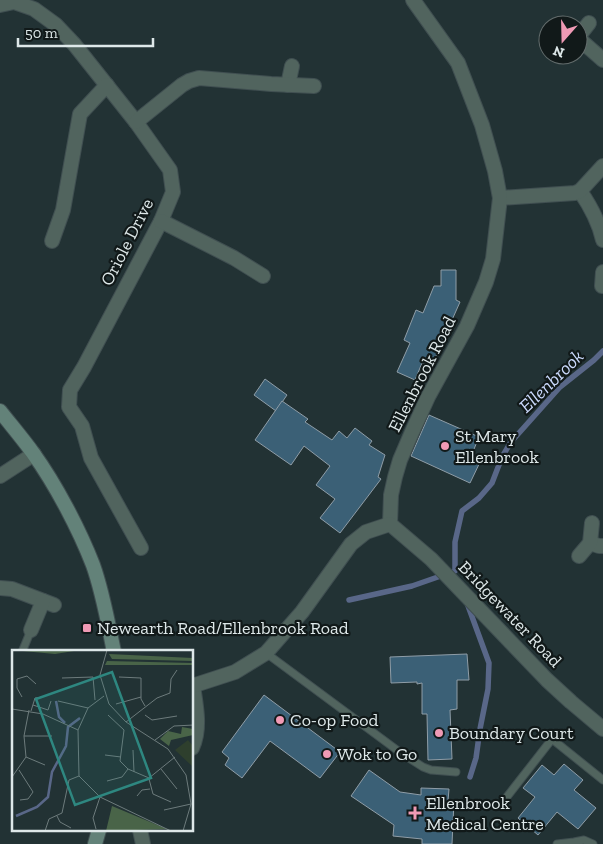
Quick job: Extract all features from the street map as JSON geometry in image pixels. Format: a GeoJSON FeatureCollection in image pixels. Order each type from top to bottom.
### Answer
{"type":"FeatureCollection","features":[{"type":"Feature","properties":{"kind":"main road"},"geometry":{"type":"LineString","coordinates":[[0,411],[34,454],[58,493],[79,534],[93,566],[101,591],[114,650]]}},
{"type":"Feature","properties":{"kind":"street","name":"Ellenbrook Road"},"geometry":{"type":"LineString","coordinates":[[390,524],[391,495],[400,460],[428,397],[467,326],[486,282],[493,259],[500,198],[495,170],[482,125],[458,63],[413,0]]}},
{"type":"Feature","properties":{"kind":"street","name":"Oriole Drive"},"geometry":{"type":"LineString","coordinates":[[9,2],[34,9],[56,26],[74,44],[136,122],[170,170],[173,192],[161,220],[70,390],[69,407],[82,426],[91,458],[141,548]]}},
{"type":"Feature","properties":{"kind":"street"},"geometry":{"type":"LineString","coordinates":[[588,46],[603,60]]}},
{"type":"Feature","properties":{"kind":"street"},"geometry":{"type":"LineString","coordinates":[[288,85],[292,66]]}},
{"type":"Feature","properties":{"kind":"street"},"geometry":{"type":"LineString","coordinates":[[136,122],[182,85],[198,78],[314,86]]}},
{"type":"Feature","properties":{"kind":"street"},"geometry":{"type":"LineString","coordinates":[[52,241],[63,210],[80,114],[107,85]]}},
{"type":"Feature","properties":{"kind":"street"},"geometry":{"type":"LineString","coordinates":[[500,198],[580,192],[603,166]]}},
{"type":"Feature","properties":{"kind":"street"},"geometry":{"type":"LineString","coordinates":[[580,192],[592,207],[600,225],[603,240]]}},
{"type":"Feature","properties":{"kind":"street"},"geometry":{"type":"LineString","coordinates":[[161,220],[234,258],[263,276]]}},
{"type":"Feature","properties":{"kind":"street"},"geometry":{"type":"LineString","coordinates":[[0,476],[34,454]]}},
{"type":"Feature","properties":{"kind":"street"},"geometry":{"type":"LineString","coordinates":[[194,686],[236,672],[266,653],[302,612],[351,544],[366,532],[390,524]]}},
{"type":"Feature","properties":{"kind":"street","name":"Bridgewater Road"},"geometry":{"type":"LineString","coordinates":[[390,524],[431,560],[547,680],[603,729]]}},
{"type":"Feature","properties":{"kind":"street"},"geometry":{"type":"LineString","coordinates":[[579,556],[597,544],[592,524]]}},
{"type":"Feature","properties":{"kind":"street"},"geometry":{"type":"LineString","coordinates":[[0,588],[12,589],[49,603],[31,630]]}},
{"type":"Feature","properties":{"kind":"street"},"geometry":{"type":"LineString","coordinates":[[194,694],[197,735],[194,743]]}},
{"type":"Feature","properties":{"kind":"lane"},"geometry":{"type":"LineString","coordinates":[[23,650],[31,630]]}},
{"type":"Feature","properties":{"kind":"lane"},"geometry":{"type":"LineString","coordinates":[[266,653],[401,753],[423,767],[431,770],[456,772]]}},
{"type":"Feature","properties":{"kind":"lane"},"geometry":{"type":"LineString","coordinates":[[506,798],[552,739],[603,780]]}},
{"type":"Feature","properties":{"kind":"lane"},"geometry":{"type":"LineString","coordinates":[[557,844],[584,840],[592,844]]}},
{"type":"Feature","properties":{"kind":"building"},"geometry":{"type":"Polygon","coordinates":[[[441,270],[456,270],[456,300],[460,302],[431,367],[422,363],[415,380],[397,372],[410,343],[404,340],[416,310],[423,313],[434,286],[441,286],[441,270]]]}},
{"type":"Feature","properties":{"kind":"building"},"geometry":{"type":"Polygon","coordinates":[[[265,379],[287,395],[276,411],[254,395],[265,379]]]}},
{"type":"Feature","properties":{"kind":"building"},"geometry":{"type":"Polygon","coordinates":[[[282,401],[308,419],[305,422],[332,440],[339,431],[347,438],[355,428],[372,441],[369,445],[385,455],[378,477],[381,479],[340,533],[320,518],[335,499],[316,485],[330,466],[304,446],[291,465],[255,440],[282,401]]]}},
{"type":"Feature","properties":{"kind":"building","name":"St Mary Ellenbrook"},"geometry":{"type":"Polygon","coordinates":[[[429,415],[479,437],[472,454],[482,458],[470,483],[411,456],[429,415]]]}},
{"type":"Feature","properties":{"kind":"building"},"geometry":{"type":"Polygon","coordinates":[[[467,654],[469,680],[457,680],[457,709],[450,710],[452,759],[428,760],[427,714],[422,714],[422,683],[391,683],[390,657],[467,654]]]}},
{"type":"Feature","properties":{"kind":"building"},"geometry":{"type":"Polygon","coordinates":[[[264,695],[340,752],[320,778],[270,741],[242,778],[225,765],[229,758],[222,752],[264,695]]]}},
{"type":"Feature","properties":{"kind":"building"},"geometry":{"type":"Polygon","coordinates":[[[564,764],[583,780],[574,790],[596,808],[578,829],[557,812],[538,835],[518,818],[535,797],[523,788],[542,765],[554,775],[564,764]]]}},
{"type":"Feature","properties":{"kind":"building","name":"Ellenbrook Medical Centre"},"geometry":{"type":"Polygon","coordinates":[[[369,770],[400,792],[421,795],[421,788],[449,789],[448,801],[454,801],[452,844],[422,844],[422,839],[393,836],[394,825],[351,796],[369,770]]]}},
{"type":"Feature","properties":{"kind":"waterway","name":"Ellenbrook"},"geometry":{"type":"LineString","coordinates":[[349,600],[412,586],[455,571],[455,542],[462,511],[479,498],[492,483],[502,457],[511,442],[560,387],[603,351]]}},
{"type":"Feature","properties":{"kind":"waterway"},"geometry":{"type":"LineString","coordinates":[[467,603],[489,663],[488,689],[476,758],[470,777]]}},
{"type":"Feature","properties":{"kind":"place","name":"St Mary Ellenbrook"},"geometry":{"type":"Point","coordinates":[445,446]}},
{"type":"Feature","properties":{"kind":"place","name":"Newearth Road/Ellenbrook Road"},"geometry":{"type":"Point","coordinates":[87,628]}},
{"type":"Feature","properties":{"kind":"place","name":"Co-op Food"},"geometry":{"type":"Point","coordinates":[280,720]}},
{"type":"Feature","properties":{"kind":"place","name":"Boundary Court"},"geometry":{"type":"Point","coordinates":[439,733]}},
{"type":"Feature","properties":{"kind":"place","name":"Wok to Go"},"geometry":{"type":"Point","coordinates":[327,754]}},
{"type":"Feature","properties":{"kind":"place","name":"Ellenbrook Medical Centre"},"geometry":{"type":"Point","coordinates":[415,813]}}]}
